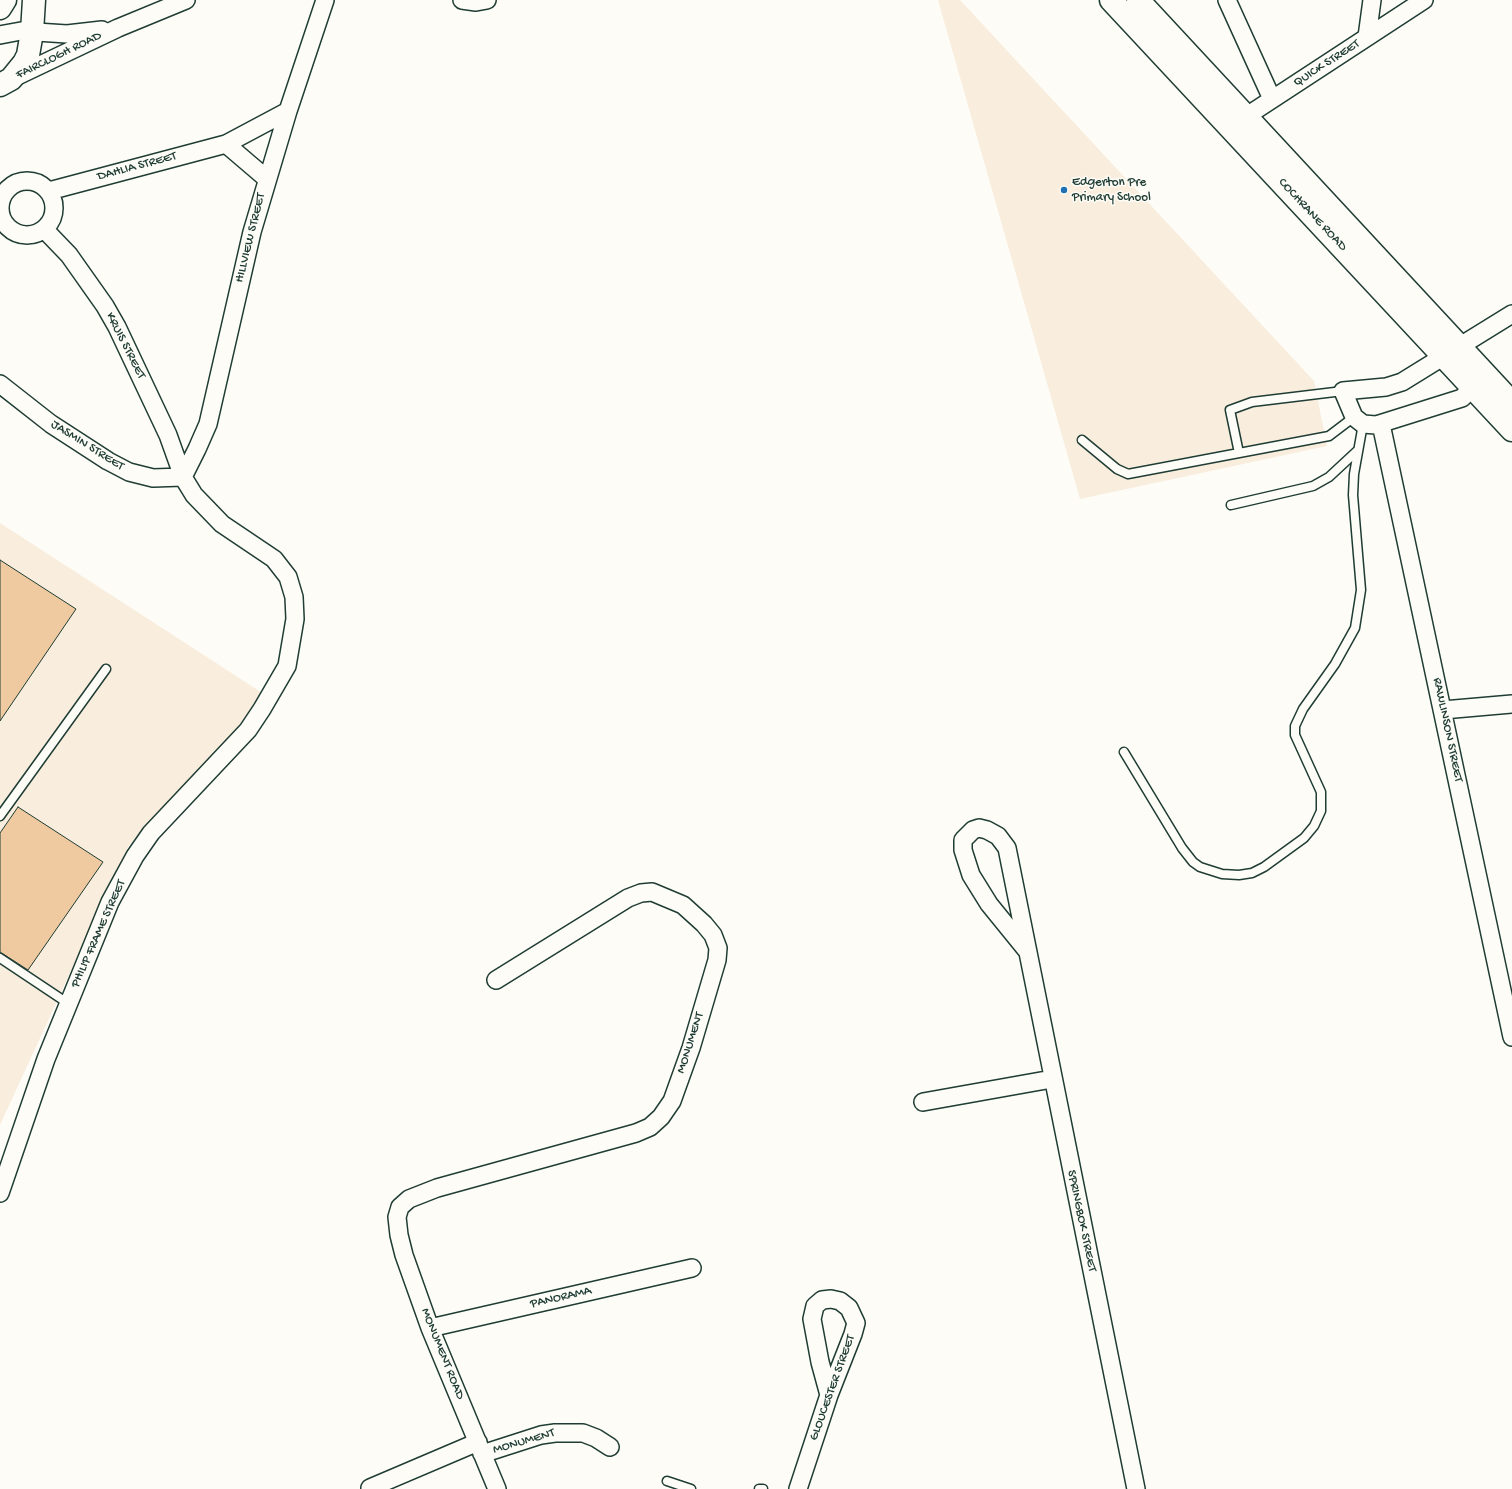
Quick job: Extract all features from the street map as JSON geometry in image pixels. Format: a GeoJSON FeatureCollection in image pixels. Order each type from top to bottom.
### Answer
{"type":"FeatureCollection","features":[{"type":"Feature","properties":{"kind":"street"},"geometry":{"type":"LineString","coordinates":[[0,8],[5,0]]}},
{"type":"Feature","properties":{"kind":"street"},"geometry":{"type":"LineString","coordinates":[[6,82],[24,63],[28,55],[32,32],[34,0]]}},
{"type":"Feature","properties":{"kind":"street","name":"FAIRCLOGH ROAD"},"geometry":{"type":"LineString","coordinates":[[6,82],[118,28],[186,0]]}},
{"type":"Feature","properties":{"kind":"street","name":"HILLVIEW STREET"},"geometry":{"type":"LineString","coordinates":[[183,476],[198,449],[208,424],[252,232],[266,179],[325,0]]}},
{"type":"Feature","properties":{"kind":"street"},"geometry":{"type":"LineString","coordinates":[[462,0],[476,2],[487,0]]}},
{"type":"Feature","properties":{"kind":"street","name":"COCHRANE ROAD"},"geometry":{"type":"LineString","coordinates":[[1111,0],[1238,122],[1474,376],[1512,430]]}},
{"type":"Feature","properties":{"kind":"street","name":"COCHRANE ROAD"},"geometry":{"type":"LineString","coordinates":[[1138,0],[1238,122]]}},
{"type":"Feature","properties":{"kind":"street"},"geometry":{"type":"LineString","coordinates":[[1227,0],[1272,99]]}},
{"type":"Feature","properties":{"kind":"street"},"geometry":{"type":"LineString","coordinates":[[1367,37],[1372,0]]}},
{"type":"Feature","properties":{"kind":"street","name":"QUICK STREET"},"geometry":{"type":"LineString","coordinates":[[1238,122],[1424,0]]}},
{"type":"Feature","properties":{"kind":"street","name":"FAIRCLOGH ROAD"},"geometry":{"type":"LineString","coordinates":[[0,35],[10,32],[72,34],[118,28]]}},
{"type":"Feature","properties":{"kind":"street","name":"DAHLIA STREET"},"geometry":{"type":"LineString","coordinates":[[48,191],[226,144],[288,110]]}},
{"type":"Feature","properties":{"kind":"street"},"geometry":{"type":"LineString","coordinates":[[226,144],[266,179]]}},
{"type":"Feature","properties":{"kind":"street"},"geometry":{"type":"LineString","coordinates":[[30,180],[40,184],[48,191],[54,200],[54,211],[51,221],[44,229],[34,234],[24,235],[3,228],[0,204],[2,191],[20,181],[30,180]]}},
{"type":"Feature","properties":{"kind":"street","name":"KRUIS STREET"},"geometry":{"type":"LineString","coordinates":[[44,229],[69,256],[105,306],[168,435],[183,476]]}},
{"type":"Feature","properties":{"kind":"street"},"geometry":{"type":"LineString","coordinates":[[1474,376],[1462,398],[1381,424],[1359,420],[1343,391],[1394,385],[1409,379],[1512,314]]}},
{"type":"Feature","properties":{"kind":"street","name":"COCHRANE ROAD"},"geometry":{"type":"LineString","coordinates":[[1474,376],[1512,403]]}},
{"type":"Feature","properties":{"kind":"street","name":"JASMIN STREET"},"geometry":{"type":"LineString","coordinates":[[0,384],[51,424],[108,461],[129,472],[153,478],[183,476]]}},
{"type":"Feature","properties":{"kind":"street","name":"RAWLINSON STREET"},"geometry":{"type":"LineString","coordinates":[[1381,424],[1512,1037]]}},
{"type":"Feature","properties":{"kind":"street","name":"PHILIP FRAME STREET"},"geometry":{"type":"LineString","coordinates":[[0,1193],[46,1060],[110,902],[135,856],[151,833],[176,805],[248,730],[273,692],[287,666],[295,619],[294,597],[288,577],[274,559],[222,524],[194,495],[183,476]]}},
{"type":"Feature","properties":{"kind":"street"},"geometry":{"type":"LineString","coordinates":[[1443,710],[1512,704]]}},
{"type":"Feature","properties":{"kind":"street","name":"SPRINGBOK STREET"},"geometry":{"type":"LineString","coordinates":[[1028,952],[989,904],[971,875],[963,850],[964,840],[973,830],[979,828],[993,833],[998,836],[1007,848],[1028,952],[1052,1079],[1136,1489]]}},
{"type":"Feature","properties":{"kind":"street","name":"MONUMENT"},"geometry":{"type":"LineString","coordinates":[[397,1217],[400,1207],[409,1199],[421,1193],[636,1133],[661,1117],[674,1094],[691,1048],[717,960],[718,948],[713,935],[704,924],[683,906],[652,892],[641,893],[628,898],[496,980]]}},
{"type":"Feature","properties":{"kind":"street"},"geometry":{"type":"LineString","coordinates":[[923,1102],[1052,1079]]}},
{"type":"Feature","properties":{"kind":"street","name":"MONUMENT ROAD"},"geometry":{"type":"LineString","coordinates":[[397,1217],[399,1236],[404,1255],[430,1328],[497,1489]]}},
{"type":"Feature","properties":{"kind":"street","name":"PANORAMA"},"geometry":{"type":"LineString","coordinates":[[430,1328],[692,1268]]}},
{"type":"Feature","properties":{"kind":"street","name":"GLOUCESTER STREET"},"geometry":{"type":"LineString","coordinates":[[798,1489],[829,1395],[856,1323],[849,1308],[840,1301],[831,1299],[822,1300],[815,1306],[812,1319],[820,1362],[829,1395]]}},
{"type":"Feature","properties":{"kind":"street","name":"MONUMENT"},"geometry":{"type":"LineString","coordinates":[[370,1488],[480,1448],[555,1432],[583,1433],[596,1438],[610,1447]]}},
{"type":"Feature","properties":{"kind":"lane"},"geometry":{"type":"LineString","coordinates":[[1239,453],[1230,410],[1252,402],[1343,391]]}},
{"type":"Feature","properties":{"kind":"lane"},"geometry":{"type":"LineString","coordinates":[[1124,752],[1182,848],[1193,862],[1200,867],[1222,874],[1239,875],[1252,873],[1264,867],[1304,838],[1314,826],[1321,811],[1321,792],[1295,735],[1295,726],[1303,708],[1335,664],[1355,628],[1361,590],[1353,495],[1359,420]]}},
{"type":"Feature","properties":{"kind":"lane"},"geometry":{"type":"LineString","coordinates":[[1082,440],[1117,469],[1128,474],[1329,436],[1359,420]]}},
{"type":"Feature","properties":{"kind":"lane"},"geometry":{"type":"LineString","coordinates":[[1231,505],[1313,486],[1329,477],[1357,451]]}},
{"type":"Feature","properties":{"kind":"lane"},"geometry":{"type":"LineString","coordinates":[[0,816],[106,669]]}},
{"type":"Feature","properties":{"kind":"lane"},"geometry":{"type":"LineString","coordinates":[[0,958],[69,1004]]}},
{"type":"Feature","properties":{"kind":"lane"},"geometry":{"type":"LineString","coordinates":[[667,1481],[691,1489]]}},
{"type":"Feature","properties":{"kind":"shaded area","name":"Edgerton Pre Primary School"},"geometry":{"type":"Polygon","coordinates":[[[938,0],[960,0],[1314,381],[1327,446],[1080,499],[938,0]]]}},
{"type":"Feature","properties":{"kind":"shaded area"},"geometry":{"type":"Polygon","coordinates":[[[0,523],[267,696],[128,847],[0,1125],[0,523]]]}},
{"type":"Feature","properties":{"kind":"building"},"geometry":{"type":"Polygon","coordinates":[[[0,560],[76,609],[0,721],[0,560]]]}},
{"type":"Feature","properties":{"kind":"building"},"geometry":{"type":"Polygon","coordinates":[[[18,807],[103,862],[28,970],[0,952],[0,833],[18,807]]]}},
{"type":"Feature","properties":{"kind":"place","name":"Edgerton Pre Primary School"},"geometry":{"type":"Point","coordinates":[1064,190]}}]}
